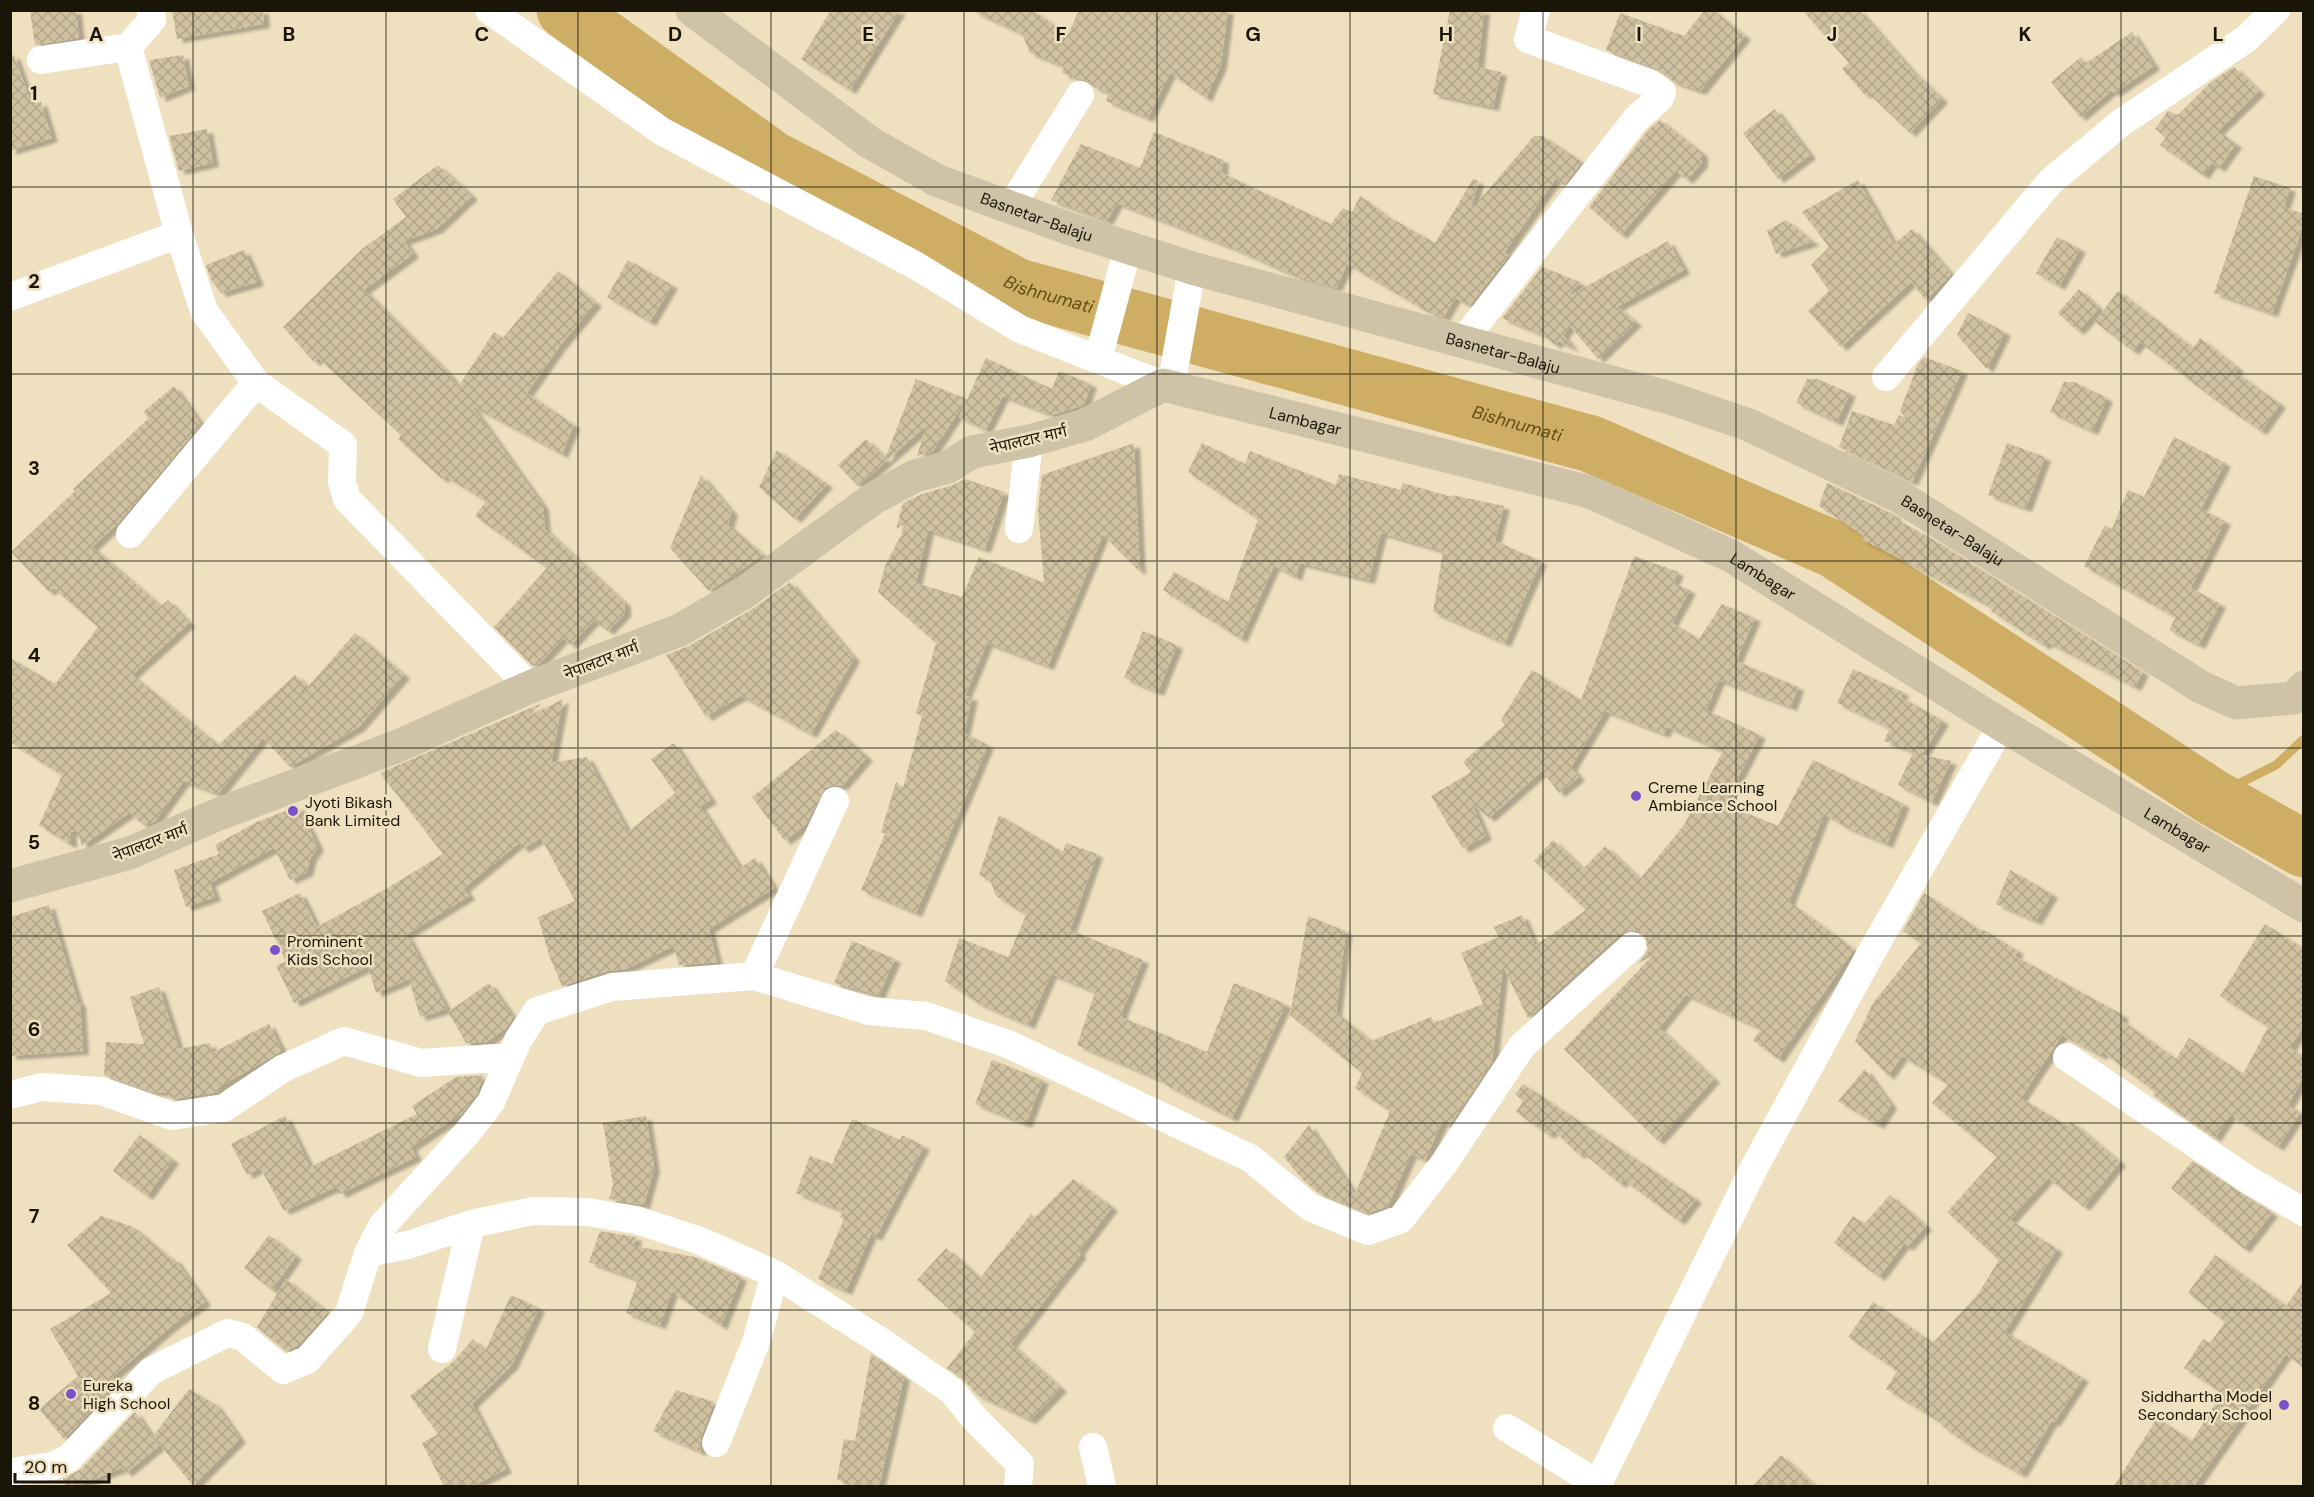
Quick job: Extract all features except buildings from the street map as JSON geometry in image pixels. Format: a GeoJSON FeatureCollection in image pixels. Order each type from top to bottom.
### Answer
{"type":"FeatureCollection","features":[{"type":"Feature","properties":{"kind":"street"},"geometry":{"type":"LineString","coordinates":[[41,60],[129,47],[152,20],[151,10]]}},
{"type":"Feature","properties":{"kind":"street"},"geometry":{"type":"LineString","coordinates":[[489,10],[663,132],[915,265],[1020,329],[1101,346],[1171,377],[1190,280]]}},
{"type":"Feature","properties":{"kind":"street","name":"Basnetar-Balaju"},"geometry":{"type":"LineString","coordinates":[[692,10],[868,142],[938,181],[1010,208],[1124,260],[1190,280],[1463,342],[1670,398],[1749,425],[1902,498],[2201,687],[2236,703],[2300,697]]}},
{"type":"Feature","properties":{"kind":"street"},"geometry":{"type":"LineString","coordinates":[[1463,342],[1636,119],[1660,98],[1662,92],[1651,84],[1528,39],[1536,10]]}},
{"type":"Feature","properties":{"kind":"street"},"geometry":{"type":"LineString","coordinates":[[1886,377],[2051,181],[2122,122],[2246,39],[2276,10]]}},
{"type":"Feature","properties":{"kind":"street"},"geometry":{"type":"LineString","coordinates":[[129,47],[179,234],[204,311],[256,384],[342,445],[342,482],[347,499],[530,687]]}},
{"type":"Feature","properties":{"kind":"street"},"geometry":{"type":"LineString","coordinates":[[1010,208],[1080,95]]}},
{"type":"Feature","properties":{"kind":"street"},"geometry":{"type":"LineString","coordinates":[[10,297],[179,234]]}},
{"type":"Feature","properties":{"kind":"street"},"geometry":{"type":"LineString","coordinates":[[1101,346],[1124,260]]}},
{"type":"Feature","properties":{"kind":"street","name":"नेपालटार मार्ग"},"geometry":{"type":"LineString","coordinates":[[10,886],[130,853],[214,816],[398,746],[530,687],[680,630],[745,592],[874,498],[915,476],[948,467],[972,452],[1029,441],[1084,425],[1171,377]]}},
{"type":"Feature","properties":{"kind":"street","name":"Lambagar"},"geometry":{"type":"LineString","coordinates":[[1171,377],[1590,492],[1731,556],[2002,725],[2304,906]]}},
{"type":"Feature","properties":{"kind":"street"},"geometry":{"type":"LineString","coordinates":[[130,534],[256,384]]}},
{"type":"Feature","properties":{"kind":"street"},"geometry":{"type":"LineString","coordinates":[[1019,529],[1029,441]]}},
{"type":"Feature","properties":{"kind":"street"},"geometry":{"type":"LineString","coordinates":[[1507,1428],[1598,1485],[1755,1166],[1871,953],[2002,725]]}},
{"type":"Feature","properties":{"kind":"street"},"geometry":{"type":"LineString","coordinates":[[754,976],[835,801]]}},
{"type":"Feature","properties":{"kind":"street"},"geometry":{"type":"LineString","coordinates":[[10,1472],[52,1466],[69,1458],[151,1371],[227,1332],[243,1337],[283,1370],[307,1360],[349,1313],[368,1253],[382,1226],[467,1133],[491,1102],[510,1058],[537,1011],[612,987],[754,976],[869,1011],[926,1016],[1010,1045],[1250,1158],[1310,1207],[1368,1232],[1401,1219],[1446,1162],[1522,1046],[1632,945]]}},
{"type":"Feature","properties":{"kind":"street"},"geometry":{"type":"LineString","coordinates":[[10,1095],[42,1087],[101,1091],[172,1116],[224,1108],[282,1069],[344,1041],[421,1063],[510,1058]]}},
{"type":"Feature","properties":{"kind":"street"},"geometry":{"type":"LineString","coordinates":[[2067,1057],[2250,1181],[2304,1212]]}},
{"type":"Feature","properties":{"kind":"street"},"geometry":{"type":"LineString","coordinates":[[368,1253],[408,1245],[471,1224],[533,1211],[587,1212],[636,1220],[698,1240],[774,1274],[882,1342],[952,1391],[974,1418],[1020,1464],[1018,1486]]}},
{"type":"Feature","properties":{"kind":"street"},"geometry":{"type":"LineString","coordinates":[[442,1349],[471,1224]]}},
{"type":"Feature","properties":{"kind":"street"},"geometry":{"type":"LineString","coordinates":[[716,1443],[756,1342],[774,1274]]}},
{"type":"Feature","properties":{"kind":"street"},"geometry":{"type":"LineString","coordinates":[[1093,1448],[1102,1486]]}},
{"type":"Feature","properties":{"kind":"waterway","name":"Bishnumati"},"geometry":{"type":"LineString","coordinates":[[565,10],[772,159],[1018,287],[1591,444],[1833,549],[2212,797],[2304,849]]}},
{"type":"Feature","properties":{"kind":"waterway"},"geometry":{"type":"LineString","coordinates":[[2212,797],[2276,765],[2304,739]]}},
{"type":"Feature","properties":{"kind":"place","name":"Creme Learning Ambiance School"},"geometry":{"type":"Point","coordinates":[1636,796]}},
{"type":"Feature","properties":{"kind":"place","name":"Jyoti Bikash Bank Limited"},"geometry":{"type":"Point","coordinates":[293,811]}},
{"type":"Feature","properties":{"kind":"place","name":"Prominent Kids School"},"geometry":{"type":"Point","coordinates":[275,950]}},
{"type":"Feature","properties":{"kind":"place","name":"Eureka High School"},"geometry":{"type":"Point","coordinates":[71,1394]}},
{"type":"Feature","properties":{"kind":"place","name":"Siddhartha Model Secondary School"},"geometry":{"type":"Point","coordinates":[2284,1405]}}]}
